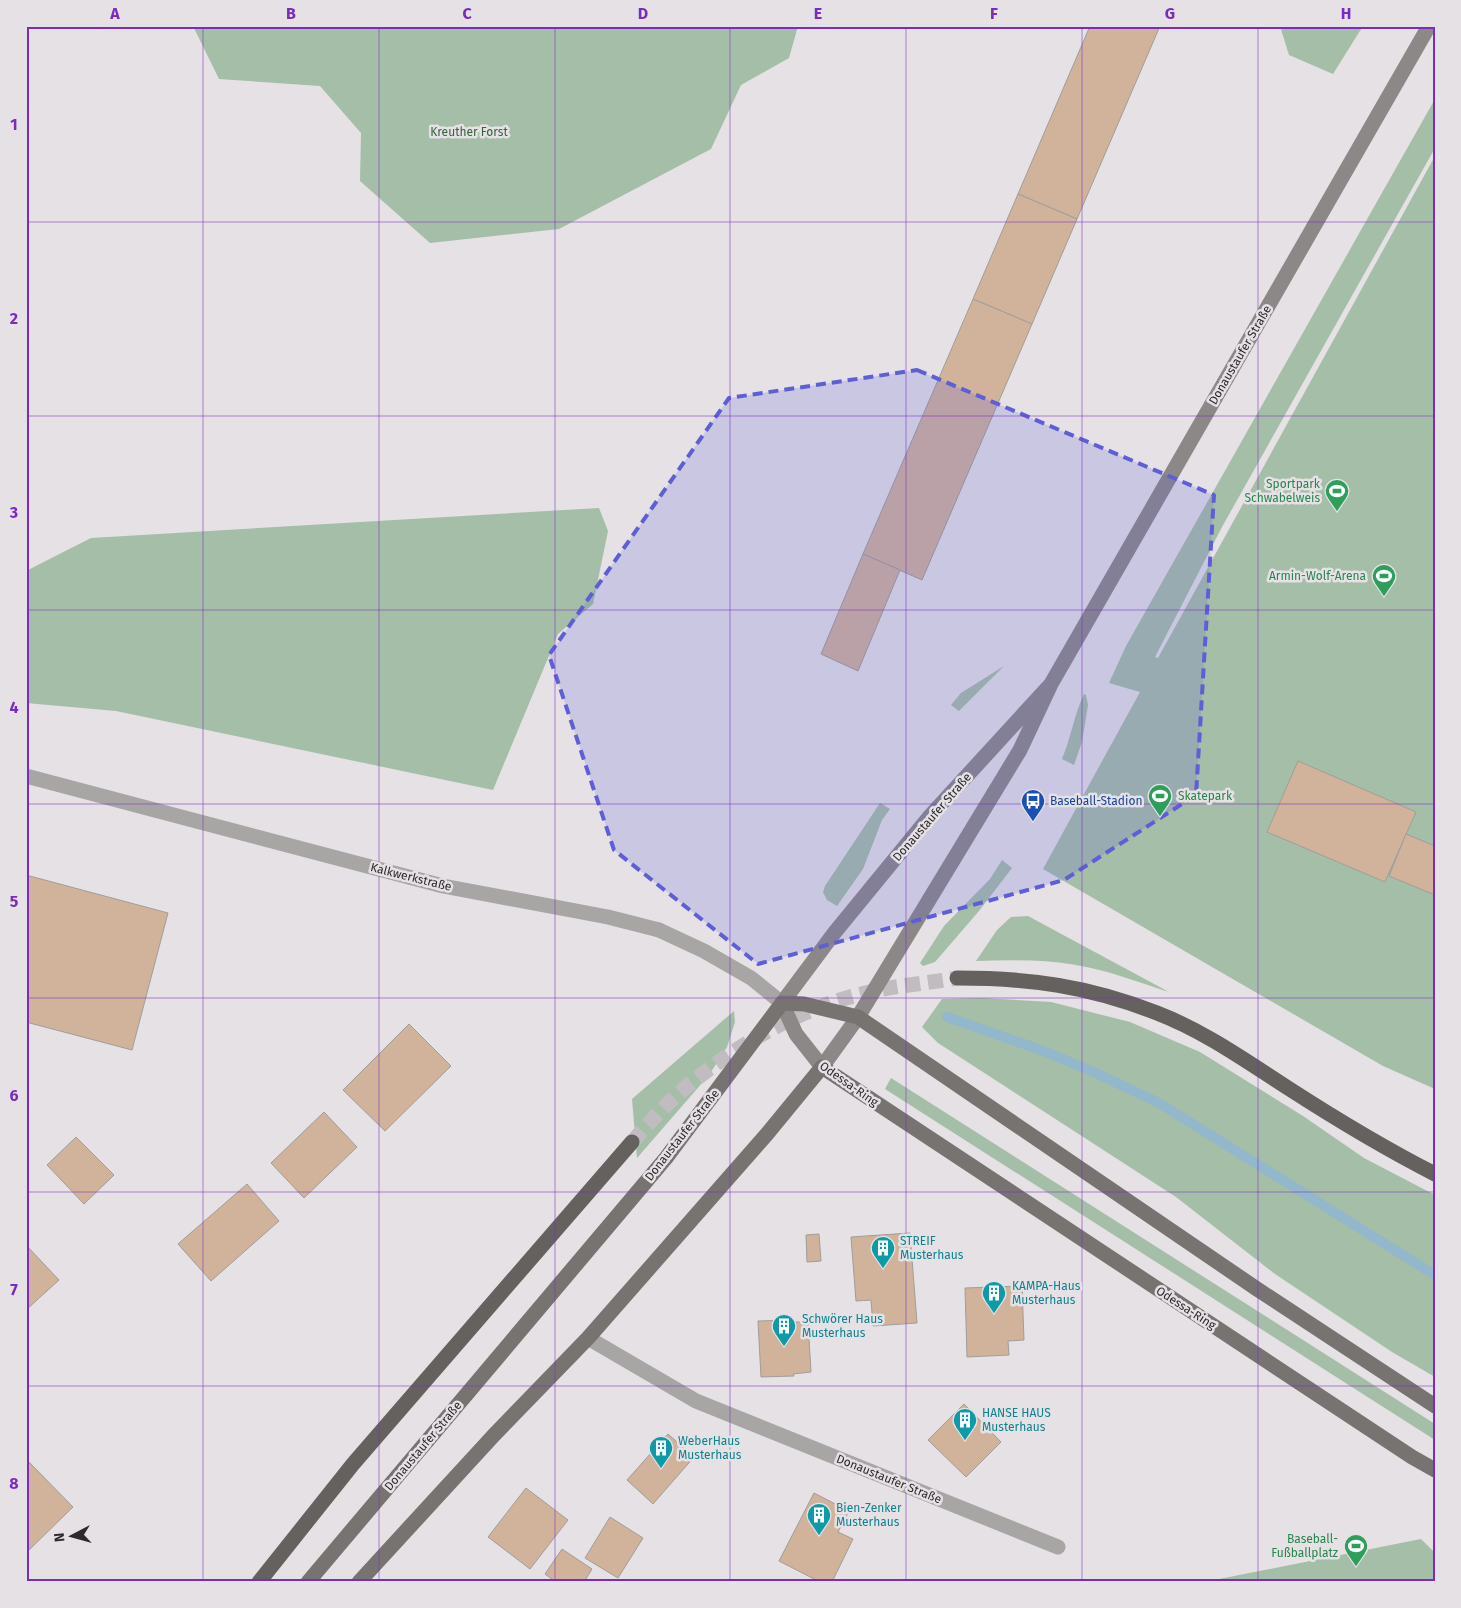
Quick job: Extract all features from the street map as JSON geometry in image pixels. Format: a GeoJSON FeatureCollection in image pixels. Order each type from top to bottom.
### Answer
{"type":"FeatureCollection","features":[{"type":"Feature","properties":{"kind":"highway"},"geometry":{"type":"LineString","coordinates":[[957,978],[1007,979],[1080,988],[1119,999],[1158,1014],[1196,1031],[1345,1125],[1435,1174]]}},
{"type":"Feature","properties":{"kind":"highway"},"geometry":{"type":"LineString","coordinates":[[259,1582],[353,1464],[632,1142]]}},
{"type":"Feature","properties":{"kind":"main road","name":"Donaustaufer Straße"},"geometry":{"type":"LineString","coordinates":[[359,1582],[494,1435],[588,1338],[766,1134],[822,1067],[858,1017],[1020,750],[1051,684],[1429,26]]}},
{"type":"Feature","properties":{"kind":"main road","name":"Donaustaufer Straße"},"geometry":{"type":"LineString","coordinates":[[308,1582],[666,1158],[835,932],[930,816],[1051,684]]}},
{"type":"Feature","properties":{"kind":"main road"},"geometry":{"type":"LineString","coordinates":[[782,1003],[804,1004],[858,1017],[1257,1290],[1435,1406]]}},
{"type":"Feature","properties":{"kind":"main road","name":"Odessa-Ring"},"geometry":{"type":"LineString","coordinates":[[782,1003],[796,1034],[822,1067],[1412,1457],[1435,1470]]}},
{"type":"Feature","properties":{"kind":"main road"},"geometry":{"type":"LineString","coordinates":[[1412,1457],[1435,1480]]}},
{"type":"Feature","properties":{"kind":"street","name":"Kalkwerkstraße"},"geometry":{"type":"LineString","coordinates":[[26,776],[443,886],[608,917],[659,930],[704,951],[751,978],[782,1003]]}},
{"type":"Feature","properties":{"kind":"street","name":"Donaustaufer Straße"},"geometry":{"type":"LineString","coordinates":[[588,1338],[696,1401],[1058,1547]]}},
{"type":"Feature","properties":{"kind":"highlighted area"},"geometry":{"type":"Polygon","coordinates":[[[917,370],[1214,495],[1196,795],[1064,880],[758,964],[614,850],[549,655],[729,398],[917,370]]]}},
{"type":"Feature","properties":{"kind":"green space","name":"Kreuther Forst"},"geometry":{"type":"Polygon","coordinates":[[[193,26],[798,26],[789,58],[741,85],[711,149],[559,229],[430,243],[360,181],[361,133],[320,86],[219,79],[193,26]]]}},
{"type":"Feature","properties":{"kind":"green space"},"geometry":{"type":"Polygon","coordinates":[[[1280,26],[1363,26],[1333,74],[1289,55],[1280,26]]]}},
{"type":"Feature","properties":{"kind":"green space","name":"Sportpark Schwabelweis"},"geometry":{"type":"Polygon","coordinates":[[[1435,99],[1435,148],[1222,527],[1155,657],[1158,658],[1435,156],[1435,1089],[1383,1066],[1043,869],[1140,692],[1109,683],[1126,646],[1435,99]]]}},
{"type":"Feature","properties":{"kind":"green space"},"geometry":{"type":"Polygon","coordinates":[[[599,508],[608,531],[593,604],[558,634],[493,790],[116,711],[26,703],[26,571],[91,538],[599,508]]]}},
{"type":"Feature","properties":{"kind":"green space"},"geometry":{"type":"Polygon","coordinates":[[[1004,666],[959,711],[951,705],[961,693],[1004,666]]]}},
{"type":"Feature","properties":{"kind":"green space"},"geometry":{"type":"Polygon","coordinates":[[[1084,694],[1086,695],[1088,705],[1082,742],[1074,765],[1062,759],[1084,694]]]}},
{"type":"Feature","properties":{"kind":"green space"},"geometry":{"type":"Polygon","coordinates":[[[880,803],[890,809],[882,820],[863,869],[837,906],[827,900],[823,892],[825,886],[880,803]]]}},
{"type":"Feature","properties":{"kind":"green space"},"geometry":{"type":"Polygon","coordinates":[[[1002,860],[1012,868],[979,911],[935,962],[923,966],[920,963],[944,926],[990,879],[1002,860]]]}},
{"type":"Feature","properties":{"kind":"green space"},"geometry":{"type":"Polygon","coordinates":[[[1028,916],[1169,992],[1111,973],[1076,965],[1013,960],[976,961],[997,930],[1011,917],[1028,916]]]}},
{"type":"Feature","properties":{"kind":"green space"},"geometry":{"type":"Polygon","coordinates":[[[982,998],[1051,1002],[1130,1022],[1200,1052],[1303,1116],[1364,1158],[1435,1195],[1435,1377],[1392,1352],[1275,1274],[1176,1197],[938,1043],[922,1027],[942,999],[982,998]]]}},
{"type":"Feature","properties":{"kind":"green space"},"geometry":{"type":"Polygon","coordinates":[[[734,1011],[735,1022],[727,1047],[709,1075],[637,1158],[632,1099],[734,1011]]]}},
{"type":"Feature","properties":{"kind":"green space"},"geometry":{"type":"Polygon","coordinates":[[[891,1078],[1435,1424],[1435,1440],[885,1089],[891,1078]]]}},
{"type":"Feature","properties":{"kind":"green space","name":"Baseball- Fußballplatz"},"geometry":{"type":"Polygon","coordinates":[[[1421,1539],[1435,1553],[1435,1582],[1204,1582],[1421,1539]]]}},
{"type":"Feature","properties":{"kind":"building"},"geometry":{"type":"Polygon","coordinates":[[[1090,26],[1160,26],[1077,219],[1018,194],[1090,26]]]}},
{"type":"Feature","properties":{"kind":"building"},"geometry":{"type":"Polygon","coordinates":[[[1018,194],[1077,219],[1032,324],[973,299],[1018,194]]]}},
{"type":"Feature","properties":{"kind":"building"},"geometry":{"type":"Polygon","coordinates":[[[973,299],[1032,324],[922,580],[863,554],[973,299]]]}},
{"type":"Feature","properties":{"kind":"building"},"geometry":{"type":"Polygon","coordinates":[[[863,554],[900,570],[858,671],[821,654],[863,554]]]}},
{"type":"Feature","properties":{"kind":"building"},"geometry":{"type":"Polygon","coordinates":[[[1298,761],[1416,812],[1385,882],[1267,832],[1298,761]]]}},
{"type":"Feature","properties":{"kind":"building"},"geometry":{"type":"Polygon","coordinates":[[[1406,834],[1435,846],[1435,895],[1389,876],[1406,834]]]}},
{"type":"Feature","properties":{"kind":"building"},"geometry":{"type":"Polygon","coordinates":[[[26,875],[168,913],[132,1050],[26,1022],[26,875]]]}},
{"type":"Feature","properties":{"kind":"building"},"geometry":{"type":"Polygon","coordinates":[[[409,1024],[451,1066],[385,1131],[343,1090],[409,1024]]]}},
{"type":"Feature","properties":{"kind":"building"},"geometry":{"type":"Polygon","coordinates":[[[324,1112],[357,1147],[304,1198],[271,1163],[324,1112]]]}},
{"type":"Feature","properties":{"kind":"building"},"geometry":{"type":"Polygon","coordinates":[[[76,1137],[114,1175],[84,1204],[47,1165],[76,1137]]]}},
{"type":"Feature","properties":{"kind":"building"},"geometry":{"type":"Polygon","coordinates":[[[247,1184],[279,1221],[211,1281],[178,1244],[247,1184]]]}},
{"type":"Feature","properties":{"kind":"building","name":"STREIF Musterhaus"},"geometry":{"type":"Polygon","coordinates":[[[910,1233],[917,1323],[873,1326],[871,1300],[856,1301],[851,1237],[910,1233]]]}},
{"type":"Feature","properties":{"kind":"building"},"geometry":{"type":"Polygon","coordinates":[[[819,1234],[821,1261],[807,1262],[806,1235],[819,1234]]]}},
{"type":"Feature","properties":{"kind":"building"},"geometry":{"type":"Polygon","coordinates":[[[26,1245],[59,1280],[26,1310],[26,1245]]]}},
{"type":"Feature","properties":{"kind":"building","name":"KAMPA-Haus Musterhaus"},"geometry":{"type":"Polygon","coordinates":[[[1022,1286],[1024,1340],[1008,1341],[1009,1355],[967,1357],[965,1288],[1022,1286]]]}},
{"type":"Feature","properties":{"kind":"building","name":"Schwörer Haus Musterhaus"},"geometry":{"type":"Polygon","coordinates":[[[791,1320],[791,1322],[808,1322],[811,1372],[793,1374],[794,1376],[761,1377],[758,1321],[791,1320]]]}},
{"type":"Feature","properties":{"kind":"building","name":"HANSE HAUS Musterhaus"},"geometry":{"type":"Polygon","coordinates":[[[964,1404],[1001,1442],[966,1477],[928,1440],[964,1404]]]}},
{"type":"Feature","properties":{"kind":"building","name":"WeberHaus Musterhaus"},"geometry":{"type":"Polygon","coordinates":[[[668,1434],[694,1457],[653,1504],[627,1480],[668,1434]]]}},
{"type":"Feature","properties":{"kind":"building"},"geometry":{"type":"Polygon","coordinates":[[[26,1459],[73,1507],[26,1553],[26,1459]]]}},
{"type":"Feature","properties":{"kind":"building"},"geometry":{"type":"Polygon","coordinates":[[[526,1488],[568,1520],[530,1569],[488,1537],[526,1488]]]}},
{"type":"Feature","properties":{"kind":"building","name":"Bien-Zenker Musterhaus"},"geometry":{"type":"Polygon","coordinates":[[[814,1493],[849,1511],[838,1532],[853,1539],[832,1582],[820,1582],[779,1561],[814,1493]]]}},
{"type":"Feature","properties":{"kind":"building"},"geometry":{"type":"Polygon","coordinates":[[[610,1517],[643,1538],[618,1578],[585,1558],[610,1517]]]}},
{"type":"Feature","properties":{"kind":"building"},"geometry":{"type":"Polygon","coordinates":[[[562,1549],[592,1569],[584,1582],[556,1582],[545,1574],[562,1549]]]}},
{"type":"Feature","properties":{"kind":"waterway"},"geometry":{"type":"LineString","coordinates":[[947,1017],[1041,1050],[1096,1073],[1159,1103],[1435,1275]]}},
{"type":"Feature","properties":{"kind":"tunnel"},"geometry":{"type":"LineString","coordinates":[[632,1142],[691,1083],[733,1052],[777,1026],[825,1005],[849,997],[884,989],[957,978]]}},
{"type":"Feature","properties":{"kind":"place","name":"Sportpark Schwabelweis"},"geometry":{"type":"Point","coordinates":[1337,512]}},
{"type":"Feature","properties":{"kind":"place","name":"Armin-Wolf-Arena"},"geometry":{"type":"Point","coordinates":[1384,597]}},
{"type":"Feature","properties":{"kind":"place","name":"Skatepark"},"geometry":{"type":"Point","coordinates":[1160,817]}},
{"type":"Feature","properties":{"kind":"place","name":"Baseball-Stadion"},"geometry":{"type":"Point","coordinates":[1033,822]}},
{"type":"Feature","properties":{"kind":"place","name":"STREIF Musterhaus"},"geometry":{"type":"Point","coordinates":[883,1269]}},
{"type":"Feature","properties":{"kind":"place","name":"KAMPA-Haus Musterhaus"},"geometry":{"type":"Point","coordinates":[994,1314]}},
{"type":"Feature","properties":{"kind":"place","name":"Schwörer Haus Musterhaus"},"geometry":{"type":"Point","coordinates":[784,1347]}},
{"type":"Feature","properties":{"kind":"place","name":"HANSE HAUS Musterhaus"},"geometry":{"type":"Point","coordinates":[965,1441]}},
{"type":"Feature","properties":{"kind":"place","name":"WeberHaus Musterhaus"},"geometry":{"type":"Point","coordinates":[661,1469]}},
{"type":"Feature","properties":{"kind":"place","name":"Bien-Zenker Musterhaus"},"geometry":{"type":"Point","coordinates":[819,1536]}},
{"type":"Feature","properties":{"kind":"place","name":"Baseball- Fußballplatz"},"geometry":{"type":"Point","coordinates":[1356,1567]}}]}
